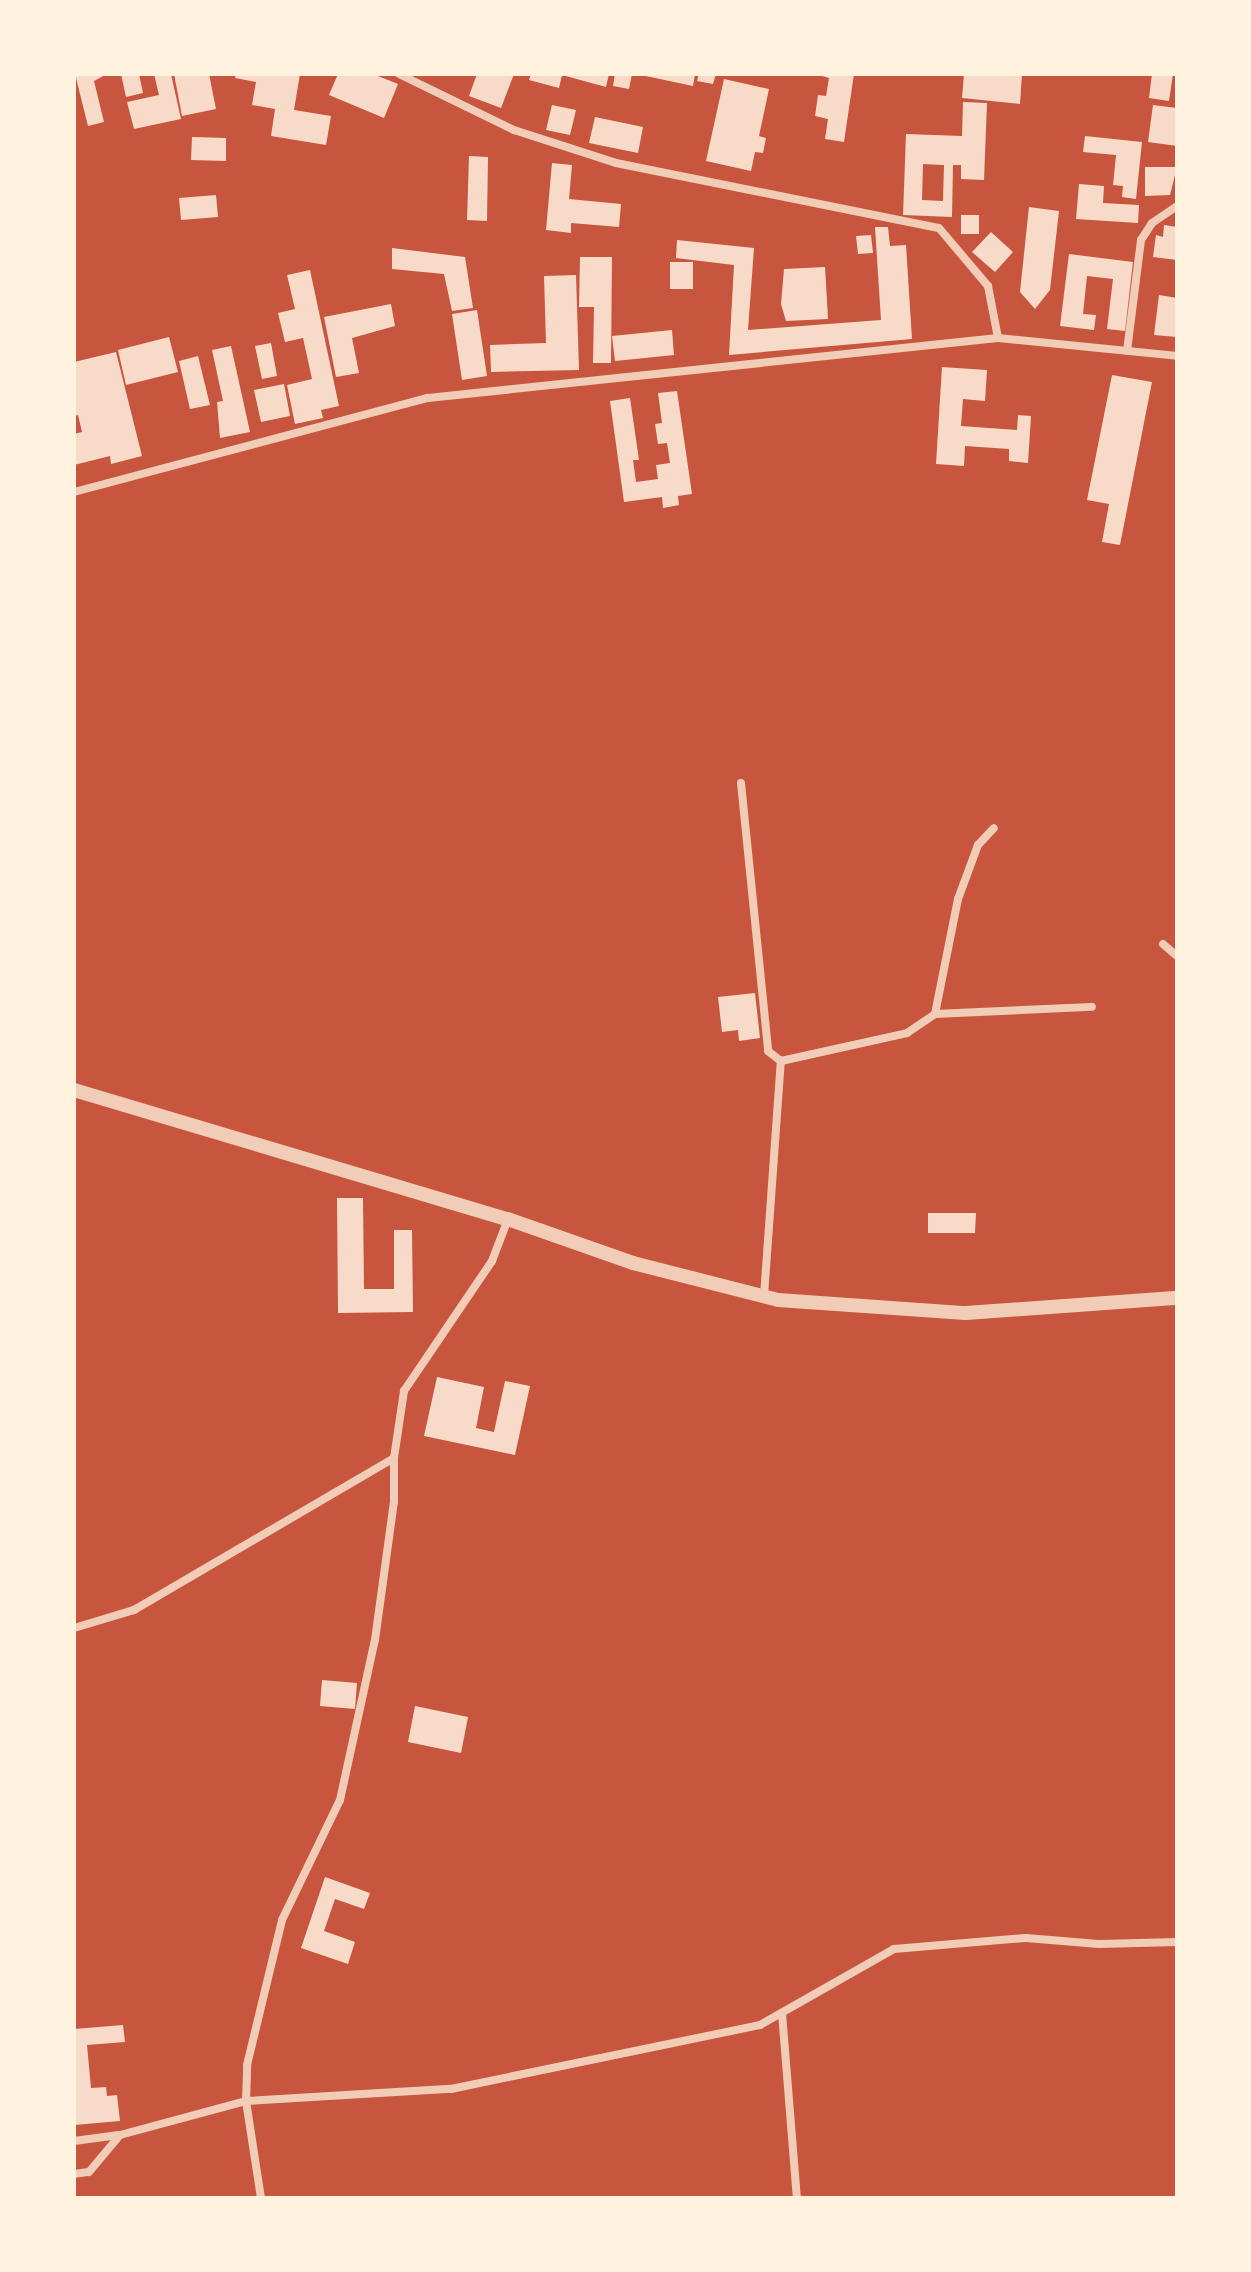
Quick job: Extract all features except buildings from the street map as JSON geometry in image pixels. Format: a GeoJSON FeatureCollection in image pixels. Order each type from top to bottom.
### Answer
{"type":"FeatureCollection","features":[{"type":"Feature","properties":{"kind":"street"},"geometry":{"type":"LineString","coordinates":[[399,74],[514,130],[616,163],[939,228],[988,286],[998,338]]}},
{"type":"Feature","properties":{"kind":"street"},"geometry":{"type":"LineString","coordinates":[[1127,351],[1141,240],[1152,223],[1177,206]]}},
{"type":"Feature","properties":{"kind":"street"},"geometry":{"type":"LineString","coordinates":[[74,492],[428,398],[998,338],[1177,356]]}},
{"type":"Feature","properties":{"kind":"street"},"geometry":{"type":"LineString","coordinates":[[741,783],[768,1051],[781,1061]]}},
{"type":"Feature","properties":{"kind":"street"},"geometry":{"type":"LineString","coordinates":[[935,1014],[958,899],[978,845],[994,828]]}},
{"type":"Feature","properties":{"kind":"street"},"geometry":{"type":"LineString","coordinates":[[1163,944],[1177,956]]}},
{"type":"Feature","properties":{"kind":"street"},"geometry":{"type":"LineString","coordinates":[[781,1061],[907,1033],[935,1014],[1092,1007]]}},
{"type":"Feature","properties":{"kind":"street"},"geometry":{"type":"LineString","coordinates":[[764,1296],[781,1061]]}},
{"type":"Feature","properties":{"kind":"street"},"geometry":{"type":"LineString","coordinates":[[74,1090],[508,1219],[633,1263],[764,1296],[966,1313],[1177,1298]]}},
{"type":"Feature","properties":{"kind":"street"},"geometry":{"type":"LineString","coordinates":[[261,2198],[246,2101],[247,2065],[282,1920],[340,1800],[375,1640],[394,1502],[394,1458],[404,1391],[492,1261],[508,1219]]}},
{"type":"Feature","properties":{"kind":"street"},"geometry":{"type":"LineString","coordinates":[[74,1628],[134,1610],[394,1458]]}},
{"type":"Feature","properties":{"kind":"street"},"geometry":{"type":"LineString","coordinates":[[74,2141],[120,2135],[246,2101],[451,2089],[760,2025],[894,1949],[1026,1938],[1099,1944],[1177,1942]]}},
{"type":"Feature","properties":{"kind":"street"},"geometry":{"type":"LineString","coordinates":[[782,2013],[797,2198]]}},
{"type":"Feature","properties":{"kind":"street"},"geometry":{"type":"LineString","coordinates":[[74,2174],[89,2172],[120,2135]]}}]}
